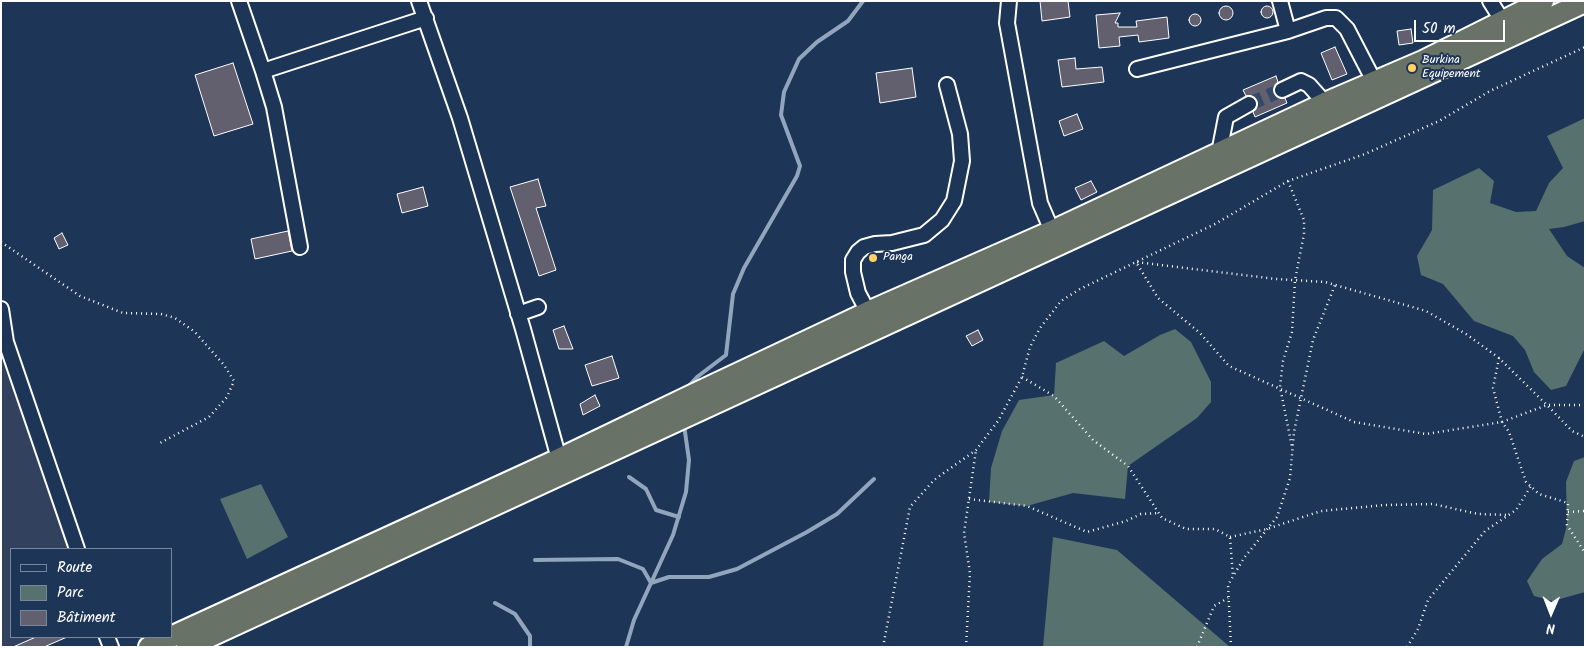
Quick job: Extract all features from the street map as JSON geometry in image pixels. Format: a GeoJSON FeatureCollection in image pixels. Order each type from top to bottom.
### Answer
{"type":"FeatureCollection","features":[{"type":"Feature","properties":{"kind":"highway"},"geometry":{"type":"LineString","coordinates":[[187,647],[1507,28],[1543,1]]}},
{"type":"Feature","properties":{"kind":"highway"},"geometry":{"type":"LineString","coordinates":[[172,636],[559,459],[692,394],[868,312],[1052,231],[1325,103],[1507,28],[1585,2]]}},
{"type":"Feature","properties":{"kind":"highway"},"geometry":{"type":"LineString","coordinates":[[149,647],[169,638]]}},
{"type":"Feature","properties":{"kind":"street"},"geometry":{"type":"LineString","coordinates":[[239,1],[264,71],[274,107],[300,247]]}},
{"type":"Feature","properties":{"kind":"street"},"geometry":{"type":"LineString","coordinates":[[419,1],[460,118],[559,459]]}},
{"type":"Feature","properties":{"kind":"street"},"geometry":{"type":"LineString","coordinates":[[1009,1],[1007,23],[1040,203],[1052,231]]}},
{"type":"Feature","properties":{"kind":"street"},"geometry":{"type":"LineString","coordinates":[[1280,1],[1288,31]]}},
{"type":"Feature","properties":{"kind":"street"},"geometry":{"type":"LineString","coordinates":[[1490,1],[1507,28]]}},
{"type":"Feature","properties":{"kind":"street"},"geometry":{"type":"LineString","coordinates":[[264,71],[426,18]]}},
{"type":"Feature","properties":{"kind":"street"},"geometry":{"type":"LineString","coordinates":[[1137,69],[1288,31],[1326,18],[1336,18],[1347,29],[1375,83]]}},
{"type":"Feature","properties":{"kind":"street"},"geometry":{"type":"LineString","coordinates":[[1282,90],[1301,81],[1309,85],[1325,103]]}},
{"type":"Feature","properties":{"kind":"street"},"geometry":{"type":"LineString","coordinates":[[868,312],[858,293],[854,272],[853,260],[858,252],[864,247],[875,244],[892,243],[924,235],[942,220],[954,201],[962,161],[960,134],[947,85]]}},
{"type":"Feature","properties":{"kind":"street"},"geometry":{"type":"LineString","coordinates":[[1218,153],[1226,117],[1249,104]]}},
{"type":"Feature","properties":{"kind":"street"},"geometry":{"type":"LineString","coordinates":[[518,314],[538,307]]}},
{"type":"Feature","properties":{"kind":"street"},"geometry":{"type":"LineString","coordinates":[[2,316],[6,342],[77,548]]}},
{"type":"Feature","properties":{"kind":"path"},"geometry":{"type":"LineString","coordinates":[[883,647],[910,507],[934,480],[976,450],[998,420],[1022,377],[1030,347],[1040,328],[1061,301],[1080,289],[1215,224],[1288,181],[1364,154],[1439,121],[1490,91],[1585,47]]}},
{"type":"Feature","properties":{"kind":"path"},"geometry":{"type":"LineString","coordinates":[[1288,181],[1304,220],[1304,234],[1294,280],[1292,332],[1283,361],[1280,387],[1292,451]]}},
{"type":"Feature","properties":{"kind":"path"},"geometry":{"type":"LineString","coordinates":[[1,242],[80,296],[123,313],[161,314],[175,318],[195,332],[224,365],[234,381],[227,396],[209,417],[160,443]]}},
{"type":"Feature","properties":{"kind":"path"},"geometry":{"type":"LineString","coordinates":[[1136,262],[1325,282],[1426,311],[1466,334],[1499,358],[1572,430],[1585,437]]}},
{"type":"Feature","properties":{"kind":"path"},"geometry":{"type":"LineString","coordinates":[[1136,262],[1158,298],[1200,333],[1228,366],[1280,387],[1354,422],[1426,434],[1502,422],[1547,405],[1585,404]]}},
{"type":"Feature","properties":{"kind":"path"},"geometry":{"type":"LineString","coordinates":[[1231,647],[1228,585],[1244,558],[1277,517],[1290,478],[1292,451],[1301,397],[1313,340],[1335,284]]}},
{"type":"Feature","properties":{"kind":"path"},"geometry":{"type":"LineString","coordinates":[[1499,358],[1493,388],[1502,422],[1509,432],[1526,482],[1539,494],[1568,502],[1567,525],[1585,552]]}},
{"type":"Feature","properties":{"kind":"path"},"geometry":{"type":"LineString","coordinates":[[1022,377],[1054,396],[1093,440],[1128,466],[1162,518],[1186,529],[1215,529],[1230,537],[1268,529],[1321,510],[1385,505],[1433,504],[1478,514],[1509,515]]}},
{"type":"Feature","properties":{"kind":"path"},"geometry":{"type":"LineString","coordinates":[[966,647],[970,573],[964,533],[976,450]]}},
{"type":"Feature","properties":{"kind":"path"},"geometry":{"type":"LineString","coordinates":[[1406,647],[1418,629],[1428,600],[1485,531],[1516,510],[1531,486]]}},
{"type":"Feature","properties":{"kind":"path"},"geometry":{"type":"LineString","coordinates":[[969,499],[1027,506],[1087,532],[1126,521],[1141,514],[1159,513]]}},
{"type":"Feature","properties":{"kind":"path"},"geometry":{"type":"LineString","coordinates":[[1568,512],[1585,511]]}},
{"type":"Feature","properties":{"kind":"path"},"geometry":{"type":"LineString","coordinates":[[1230,537],[1233,577]]}},
{"type":"Feature","properties":{"kind":"path"},"geometry":{"type":"LineString","coordinates":[[1197,647],[1214,606],[1228,597]]}},
{"type":"Feature","properties":{"kind":"shaded area"},"geometry":{"type":"Polygon","coordinates":[[[1,347],[70,548],[10,548],[10,638],[67,638],[46,647],[1,647],[1,347]]]}},
{"type":"Feature","properties":{"kind":"green space"},"geometry":{"type":"Polygon","coordinates":[[[1585,118],[1585,221],[1549,229],[1567,256],[1585,268],[1585,348],[1566,386],[1551,390],[1534,372],[1525,350],[1513,336],[1474,321],[1443,284],[1421,275],[1417,256],[1432,230],[1433,190],[1479,168],[1494,181],[1490,203],[1516,212],[1536,211],[1549,183],[1563,168],[1547,136],[1585,118]]]}},
{"type":"Feature","properties":{"kind":"green space"},"geometry":{"type":"Polygon","coordinates":[[[1175,329],[1191,342],[1211,382],[1211,402],[1197,418],[1128,466],[1125,499],[1073,493],[1027,506],[989,502],[991,468],[1002,431],[1019,400],[1054,395],[1056,363],[1104,341],[1124,356],[1160,335],[1175,329]]]}},
{"type":"Feature","properties":{"kind":"green space"},"geometry":{"type":"Polygon","coordinates":[[[1585,457],[1585,592],[1553,601],[1534,596],[1527,581],[1542,559],[1562,544],[1567,525],[1566,482],[1574,461],[1585,457]]]}},
{"type":"Feature","properties":{"kind":"green space"},"geometry":{"type":"Polygon","coordinates":[[[261,484],[288,537],[247,559],[220,499],[261,484]]]}},
{"type":"Feature","properties":{"kind":"green space"},"geometry":{"type":"Polygon","coordinates":[[[1053,537],[1117,550],[1230,647],[1043,647],[1053,537]]]}},
{"type":"Feature","properties":{"kind":"building"},"geometry":{"type":"Polygon","coordinates":[[[1040,1],[1068,1],[1070,17],[1042,21],[1040,1]]]}},
{"type":"Feature","properties":{"kind":"building"},"geometry":{"type":"Polygon","coordinates":[[[1223,6],[1229,6],[1233,13],[1229,20],[1223,20],[1219,16],[1219,10],[1223,6]]]}},
{"type":"Feature","properties":{"kind":"building"},"geometry":{"type":"Polygon","coordinates":[[[1265,6],[1269,6],[1273,12],[1269,18],[1265,18],[1261,14],[1261,10],[1265,6]]]}},
{"type":"Feature","properties":{"kind":"building"},"geometry":{"type":"Polygon","coordinates":[[[1120,13],[1115,23],[1118,23],[1118,27],[1137,27],[1136,21],[1167,17],[1169,38],[1139,42],[1138,35],[1119,37],[1120,46],[1099,48],[1096,15],[1120,13]]]}},
{"type":"Feature","properties":{"kind":"building"},"geometry":{"type":"Polygon","coordinates":[[[1197,14],[1200,15],[1200,25],[1193,26],[1190,25],[1189,18],[1190,15],[1197,14]]]}},
{"type":"Feature","properties":{"kind":"building"},"geometry":{"type":"Polygon","coordinates":[[[1411,29],[1413,43],[1399,45],[1397,31],[1411,29]]]}},
{"type":"Feature","properties":{"kind":"building"},"geometry":{"type":"Polygon","coordinates":[[[1335,47],[1347,74],[1332,80],[1321,53],[1335,47]]]}},
{"type":"Feature","properties":{"kind":"building"},"geometry":{"type":"Polygon","coordinates":[[[1075,58],[1076,69],[1102,67],[1104,82],[1062,87],[1058,60],[1075,58]]]}},
{"type":"Feature","properties":{"kind":"building"},"geometry":{"type":"Polygon","coordinates":[[[233,63],[253,124],[214,136],[195,75],[233,63]]]}},
{"type":"Feature","properties":{"kind":"building"},"geometry":{"type":"Polygon","coordinates":[[[912,68],[916,97],[880,103],[876,73],[912,68]]]}},
{"type":"Feature","properties":{"kind":"building"},"geometry":{"type":"Polygon","coordinates":[[[1276,76],[1278,82],[1275,85],[1274,93],[1277,97],[1285,98],[1287,103],[1255,117],[1253,112],[1257,108],[1257,100],[1253,96],[1246,96],[1243,90],[1276,76]]]}},
{"type":"Feature","properties":{"kind":"building"},"geometry":{"type":"Polygon","coordinates":[[[1077,114],[1083,129],[1064,136],[1059,121],[1077,114]]]}},
{"type":"Feature","properties":{"kind":"building"},"geometry":{"type":"Polygon","coordinates":[[[538,179],[546,206],[536,208],[556,270],[539,276],[510,187],[538,179]]]}},
{"type":"Feature","properties":{"kind":"building"},"geometry":{"type":"Polygon","coordinates":[[[1091,181],[1097,192],[1081,200],[1075,188],[1091,181]]]}},
{"type":"Feature","properties":{"kind":"building"},"geometry":{"type":"Polygon","coordinates":[[[423,187],[428,206],[402,213],[397,194],[423,187]]]}},
{"type":"Feature","properties":{"kind":"building"},"geometry":{"type":"Polygon","coordinates":[[[288,231],[292,251],[255,259],[251,239],[288,231]]]}},
{"type":"Feature","properties":{"kind":"building"},"geometry":{"type":"Polygon","coordinates":[[[62,233],[68,245],[59,249],[54,238],[62,233]]]}},
{"type":"Feature","properties":{"kind":"building"},"geometry":{"type":"Polygon","coordinates":[[[564,326],[573,349],[559,349],[553,330],[564,326]]]}},
{"type":"Feature","properties":{"kind":"building"},"geometry":{"type":"Polygon","coordinates":[[[978,330],[983,340],[972,346],[966,336],[978,330]]]}},
{"type":"Feature","properties":{"kind":"building"},"geometry":{"type":"Polygon","coordinates":[[[612,356],[619,378],[592,386],[585,365],[612,356]]]}},
{"type":"Feature","properties":{"kind":"building"},"geometry":{"type":"Polygon","coordinates":[[[595,395],[600,406],[583,415],[580,404],[595,395]]]}},
{"type":"Feature","properties":{"kind":"building"},"geometry":{"type":"Polygon","coordinates":[[[34,638],[65,638],[44,647],[13,647],[34,638]]]}},
{"type":"Feature","properties":{"kind":"waterway"},"geometry":{"type":"LineString","coordinates":[[686,389],[697,377],[726,355],[733,294],[744,268],[797,176],[800,166],[781,115],[784,92],[799,59],[817,42],[848,21],[863,1]]}},
{"type":"Feature","properties":{"kind":"waterway"},"geometry":{"type":"LineString","coordinates":[[626,647],[634,620],[673,535],[686,492],[689,460],[684,425]]}},
{"type":"Feature","properties":{"kind":"waterway"},"geometry":{"type":"LineString","coordinates":[[629,477],[646,489],[656,510],[679,517]]}},
{"type":"Feature","properties":{"kind":"waterway"},"geometry":{"type":"LineString","coordinates":[[535,560],[618,559],[643,569],[651,583],[669,577],[709,577],[737,569],[807,532],[837,514],[874,479]]}},
{"type":"Feature","properties":{"kind":"waterway"},"geometry":{"type":"LineString","coordinates":[[495,603],[515,614],[530,636],[530,647]]}},
{"type":"Feature","properties":{"kind":"tunnel"},"geometry":{"type":"LineString","coordinates":[[1249,104],[1282,90]]}},
{"type":"Feature","properties":{"kind":"place","name":"Burkina Equipement"},"geometry":{"type":"Point","coordinates":[1412,68]}},
{"type":"Feature","properties":{"kind":"place","name":"Panga"},"geometry":{"type":"Point","coordinates":[873,258]}}]}
